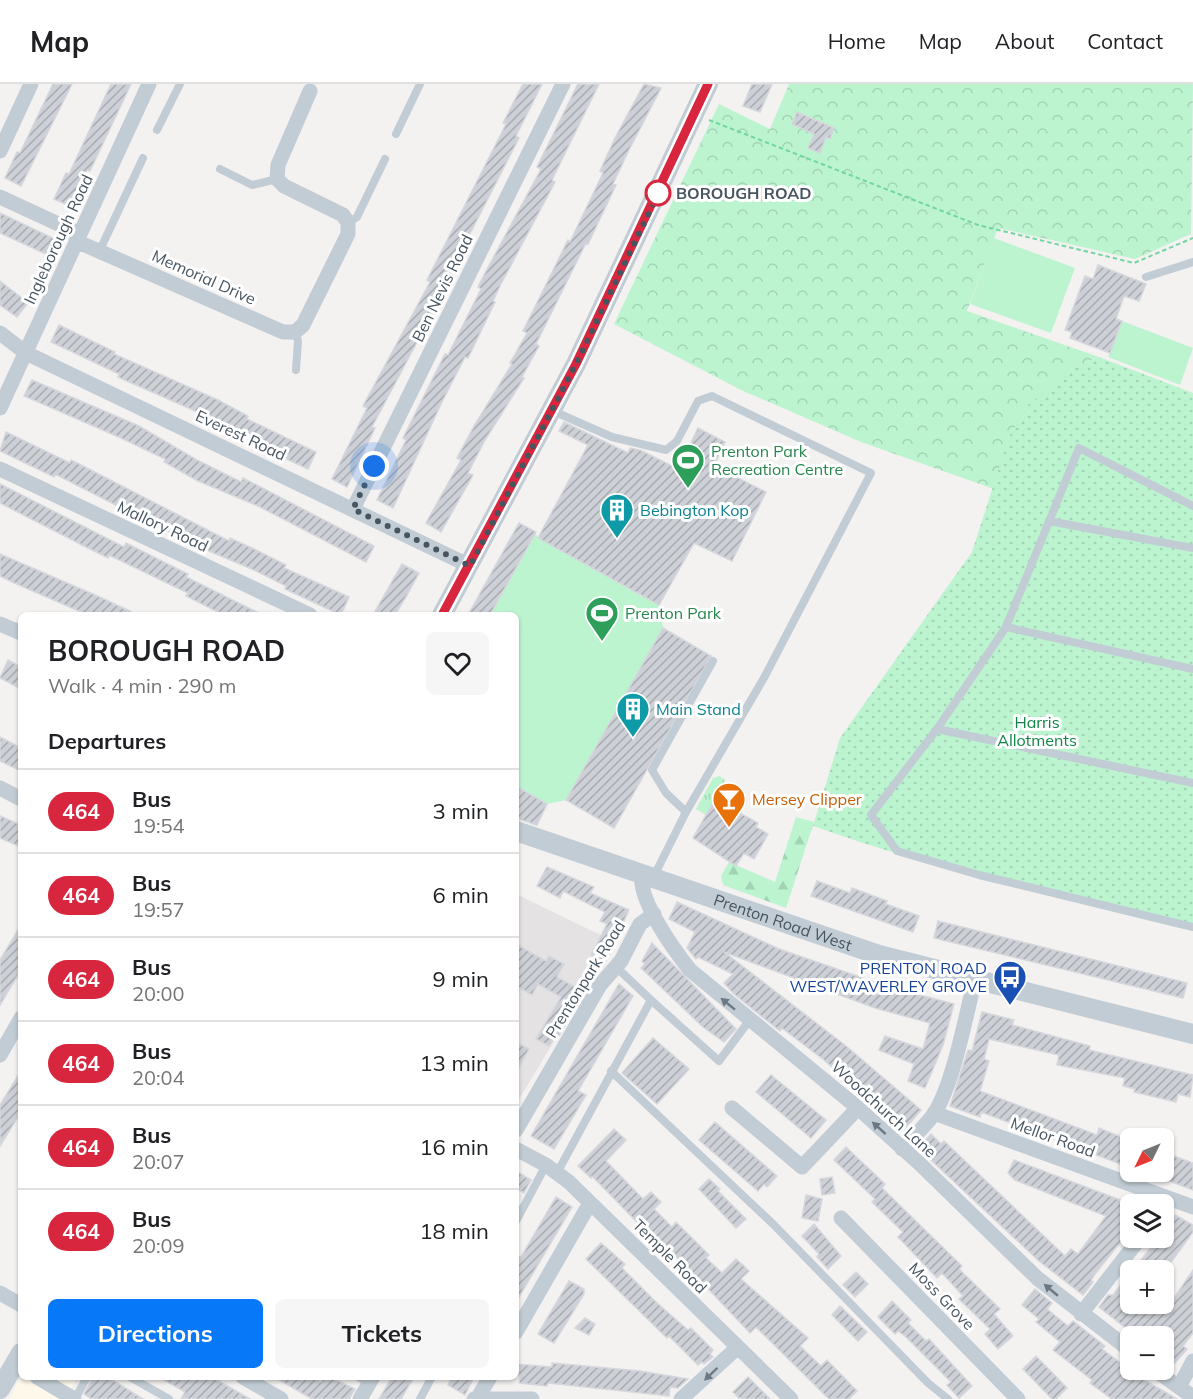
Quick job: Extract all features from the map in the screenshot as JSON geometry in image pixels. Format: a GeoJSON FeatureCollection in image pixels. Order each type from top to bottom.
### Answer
{"type":"FeatureCollection","features":[{"type":"Feature","properties":{"kind":"street"},"geometry":{"type":"LineString","coordinates":[[0,151],[31,84]]}},
{"type":"Feature","properties":{"kind":"street","name":"Ingleborough Road"},"geometry":{"type":"LineString","coordinates":[[0,408],[149,84]]}},
{"type":"Feature","properties":{"kind":"street","name":"Ben Nevis Road"},"geometry":{"type":"LineString","coordinates":[[353,509],[563,84]]}},
{"type":"Feature","properties":{"kind":"street"},"geometry":{"type":"LineString","coordinates":[[444,612],[552,410],[626,262],[708,84]]}},
{"type":"Feature","properties":{"kind":"street"},"geometry":{"type":"LineString","coordinates":[[295,332],[303,325],[348,234],[348,223],[343,215],[284,186],[277,178],[278,165],[309,99],[309,86]]}},
{"type":"Feature","properties":{"kind":"street","name":"Memorial Drive"},"geometry":{"type":"LineString","coordinates":[[0,197],[78,238],[99,252],[143,268],[283,332],[295,332]]}},
{"type":"Feature","properties":{"kind":"street","name":"Everest Road"},"geometry":{"type":"LineString","coordinates":[[0,333],[26,352],[470,566]]}},
{"type":"Feature","properties":{"kind":"street","name":"Mallory Road"},"geometry":{"type":"LineString","coordinates":[[0,469],[304,612]]}},
{"type":"Feature","properties":{"kind":"street"},"geometry":{"type":"LineString","coordinates":[[0,624],[18,632]]}},
{"type":"Feature","properties":{"kind":"street"},"geometry":{"type":"LineString","coordinates":[[0,788],[18,797]]}},
{"type":"Feature","properties":{"kind":"street","name":"Prenton Road West"},"geometry":{"type":"LineString","coordinates":[[519,832],[879,955],[1191,1032]]}},
{"type":"Feature","properties":{"kind":"street","name":"Woodchurch Lane"},"geometry":{"type":"LineString","coordinates":[[647,877],[640,885],[678,955],[690,970],[749,1021],[858,1108],[1037,1278],[1120,1343]]}},
{"type":"Feature","properties":{"kind":"street","name":"Prentonpark Road"},"geometry":{"type":"LineString","coordinates":[[519,1125],[600,985],[616,967],[640,924],[654,914]]}},
{"type":"Feature","properties":{"kind":"street"},"geometry":{"type":"LineString","coordinates":[[902,1149],[934,1113],[960,1041],[975,979]]}},
{"type":"Feature","properties":{"kind":"street"},"geometry":{"type":"LineString","coordinates":[[0,1055],[18,1023]]}},
{"type":"Feature","properties":{"kind":"street"},"geometry":{"type":"LineString","coordinates":[[732,1108],[802,1167],[858,1108]]}},
{"type":"Feature","properties":{"kind":"street","name":"Mellor Road"},"geometry":{"type":"LineString","coordinates":[[934,1113],[1144,1194]]}},
{"type":"Feature","properties":{"kind":"street","name":"Temple Road"},"geometry":{"type":"LineString","coordinates":[[519,1151],[551,1169],[591,1203],[791,1399]]}},
{"type":"Feature","properties":{"kind":"street"},"geometry":{"type":"LineString","coordinates":[[519,1327],[591,1203]]}},
{"type":"Feature","properties":{"kind":"street","name":"Mellor Road"},"geometry":{"type":"LineString","coordinates":[[1174,1204],[1193,1207]]}},
{"type":"Feature","properties":{"kind":"street","name":"Moss Grove"},"geometry":{"type":"LineString","coordinates":[[841,1218],[1018,1399]]}},
{"type":"Feature","properties":{"kind":"street"},"geometry":{"type":"LineString","coordinates":[[1081,1314],[1132,1248]]}},
{"type":"Feature","properties":{"kind":"street"},"geometry":{"type":"LineString","coordinates":[[0,1293],[18,1303]]}},
{"type":"Feature","properties":{"kind":"street"},"geometry":{"type":"LineString","coordinates":[[681,1399],[738,1347]]}},
{"type":"Feature","properties":{"kind":"street"},"geometry":{"type":"LineString","coordinates":[[1179,1387],[1193,1361]]}},
{"type":"Feature","properties":{"kind":"street"},"geometry":{"type":"LineString","coordinates":[[0,1389],[18,1362]]}},
{"type":"Feature","properties":{"kind":"street"},"geometry":{"type":"LineString","coordinates":[[42,1380],[75,1399]]}},
{"type":"Feature","properties":{"kind":"street"},"geometry":{"type":"LineString","coordinates":[[248,1380],[281,1399]]}},
{"type":"Feature","properties":{"kind":"street"},"geometry":{"type":"LineString","coordinates":[[360,1399],[367,1380]]}},
{"type":"Feature","properties":{"kind":"street"},"geometry":{"type":"LineString","coordinates":[[476,1399],[488,1380]]}},
{"type":"Feature","properties":{"kind":"street"},"geometry":{"type":"LineString","coordinates":[[1169,1380],[1193,1397]]}},
{"type":"Feature","properties":{"kind":"street"},"geometry":{"type":"LineString","coordinates":[[476,1399],[532,1399]]}},
{"type":"Feature","properties":{"kind":"lane"},"geometry":{"type":"LineString","coordinates":[[157,130],[180,84]]}},
{"type":"Feature","properties":{"kind":"lane"},"geometry":{"type":"LineString","coordinates":[[396,134],[420,84]]}},
{"type":"Feature","properties":{"kind":"lane"},"geometry":{"type":"LineString","coordinates":[[99,252],[143,158]]}},
{"type":"Feature","properties":{"kind":"lane"},"geometry":{"type":"LineString","coordinates":[[348,223],[357,217],[385,159]]}},
{"type":"Feature","properties":{"kind":"lane"},"geometry":{"type":"LineString","coordinates":[[220,169],[252,185],[277,178]]}},
{"type":"Feature","properties":{"kind":"lane"},"geometry":{"type":"LineString","coordinates":[[1146,277],[1193,262]]}},
{"type":"Feature","properties":{"kind":"lane"},"geometry":{"type":"LineString","coordinates":[[295,332],[298,341],[296,370]]}},
{"type":"Feature","properties":{"kind":"lane"},"geometry":{"type":"LineString","coordinates":[[552,410],[612,437],[666,450],[677,441],[698,401],[712,396],[871,473],[765,676],[647,877]]}},
{"type":"Feature","properties":{"kind":"lane"},"geometry":{"type":"LineString","coordinates":[[1193,506],[1079,448],[1006,627],[937,729],[871,815],[897,851],[979,875],[1193,927]]}},
{"type":"Feature","properties":{"kind":"lane"},"geometry":{"type":"LineString","coordinates":[[1049,521],[1193,548]]}},
{"type":"Feature","properties":{"kind":"lane"},"geometry":{"type":"LineString","coordinates":[[1006,627],[1193,669]]}},
{"type":"Feature","properties":{"kind":"lane"},"geometry":{"type":"LineString","coordinates":[[686,812],[666,793],[652,770],[713,661]]}},
{"type":"Feature","properties":{"kind":"lane"},"geometry":{"type":"LineString","coordinates":[[937,729],[1193,783]]}},
{"type":"Feature","properties":{"kind":"lane"},"geometry":{"type":"LineString","coordinates":[[616,967],[719,1061],[749,1021]]}},
{"type":"Feature","properties":{"kind":"lane"},"geometry":{"type":"LineString","coordinates":[[519,1217],[611,1071],[651,1000]]}},
{"type":"Feature","properties":{"kind":"lane"},"geometry":{"type":"LineString","coordinates":[[611,1071],[773,1224],[903,1358],[948,1399]]}},
{"type":"Feature","properties":{"kind":"lane"},"geometry":{"type":"LineString","coordinates":[[75,1399],[85,1380]]}},
{"type":"Feature","properties":{"kind":"lane"},"geometry":{"type":"LineString","coordinates":[[135,1380],[170,1399]]}},
{"type":"Feature","properties":{"kind":"lane"},"geometry":{"type":"LineString","coordinates":[[420,1399],[430,1380]]}},
{"type":"Feature","properties":{"kind":"path"},"geometry":{"type":"LineString","coordinates":[[695,114],[978,225],[1134,263],[1193,238]]}},
{"type":"Feature","properties":{"kind":"shaded area"},"geometry":{"type":"Polygon","coordinates":[[[519,895],[617,943],[604,966],[587,987],[519,1099],[519,895]]]}},
{"type":"Feature","properties":{"kind":"shaded area"},"geometry":{"type":"Polygon","coordinates":[[[19,1380],[75,1380],[65,1399],[9,1399],[19,1380]]]}},
{"type":"Feature","properties":{"kind":"green space"},"geometry":{"type":"Polygon","coordinates":[[[789,84],[1193,84],[1191,234],[1135,259],[998,228],[967,311],[1099,357],[1071,369],[1009,437],[994,489],[861,442],[741,390],[614,324],[719,104],[770,129],[789,84]]]}},
{"type":"Feature","properties":{"kind":"green space"},"geometry":{"type":"Polygon","coordinates":[[[994,238],[1075,268],[1051,333],[970,304],[994,238]]]}},
{"type":"Feature","properties":{"kind":"green space"},"geometry":{"type":"Polygon","coordinates":[[[1122,321],[1193,348],[1180,385],[1108,357],[1122,321]]]}},
{"type":"Feature","properties":{"kind":"green space","name":"Harris Allotments"},"geometry":{"type":"Polygon","coordinates":[[[1099,357],[1193,393],[1193,931],[954,870],[813,826],[840,738],[972,552],[1009,437],[1027,406],[1071,369],[1099,357]]]}},
{"type":"Feature","properties":{"kind":"green space","name":"Prenton Park"},"geometry":{"type":"Polygon","coordinates":[[[519,523],[539,537],[696,540],[659,605],[663,628],[712,656],[614,828],[566,800],[547,804],[537,826],[519,819],[519,612],[470,612],[519,523]]]}},
{"type":"Feature","properties":{"kind":"green space"},"geometry":{"type":"Polygon","coordinates":[[[720,776],[725,780],[706,815],[696,809],[713,778],[720,776]]]}},
{"type":"Feature","properties":{"kind":"green space"},"geometry":{"type":"Polygon","coordinates":[[[796,817],[814,822],[786,908],[723,885],[721,876],[729,862],[775,882],[796,817]]]}},
{"type":"Feature","properties":{"kind":"building"},"geometry":{"type":"Polygon","coordinates":[[[53,84],[72,84],[21,186],[5,178],[17,152],[20,153],[53,84]]]}},
{"type":"Feature","properties":{"kind":"building"},"geometry":{"type":"Polygon","coordinates":[[[111,84],[131,84],[90,171],[87,170],[70,206],[54,199],[66,173],[69,174],[111,84]]]}},
{"type":"Feature","properties":{"kind":"building"},"geometry":{"type":"Polygon","coordinates":[[[523,84],[542,84],[516,136],[519,138],[438,296],[441,297],[372,427],[375,428],[347,487],[332,479],[367,408],[363,406],[430,282],[427,280],[506,124],[503,123],[523,84]]]}},
{"type":"Feature","properties":{"kind":"building"},"geometry":{"type":"Polygon","coordinates":[[[578,84],[599,84],[552,180],[555,182],[501,284],[493,301],[495,302],[468,358],[465,357],[441,404],[393,508],[377,500],[406,440],[403,438],[481,289],[478,287],[484,275],[541,169],[537,167],[578,84]]]}},
{"type":"Feature","properties":{"kind":"building"},"geometry":{"type":"Polygon","coordinates":[[[644,84],[661,88],[613,184],[616,185],[588,244],[586,243],[536,344],[539,346],[522,377],[524,378],[485,440],[468,473],[473,475],[441,532],[426,523],[461,460],[457,458],[474,426],[512,364],[510,363],[527,333],[523,331],[568,240],[570,242],[603,173],[600,171],[615,138],[644,84]]]}},
{"type":"Feature","properties":{"kind":"building"},"geometry":{"type":"Polygon","coordinates":[[[752,84],[772,84],[760,112],[743,106],[752,84]]]}},
{"type":"Feature","properties":{"kind":"building"},"geometry":{"type":"Polygon","coordinates":[[[797,112],[834,128],[830,139],[826,137],[820,153],[808,148],[814,134],[792,124],[797,112]]]}},
{"type":"Feature","properties":{"kind":"building"},"geometry":{"type":"Polygon","coordinates":[[[0,213],[57,240],[50,256],[0,233],[0,213]]]}},
{"type":"Feature","properties":{"kind":"building"},"geometry":{"type":"Polygon","coordinates":[[[1098,265],[1146,284],[1139,301],[1124,296],[1116,319],[1122,321],[1110,353],[1070,338],[1072,332],[1065,330],[1085,276],[1093,279],[1098,265]]]}},
{"type":"Feature","properties":{"kind":"building"},"geometry":{"type":"Polygon","coordinates":[[[0,281],[28,303],[17,317],[0,305],[0,281]]]}},
{"type":"Feature","properties":{"kind":"building"},"geometry":{"type":"Polygon","coordinates":[[[59,325],[115,352],[114,354],[218,400],[248,416],[247,419],[316,452],[308,469],[250,442],[252,439],[218,421],[118,377],[119,374],[51,342],[59,325]]]}},
{"type":"Feature","properties":{"kind":"building"},"geometry":{"type":"Polygon","coordinates":[[[32,380],[139,426],[197,460],[241,482],[243,478],[374,546],[366,562],[258,506],[198,481],[164,462],[165,459],[24,396],[32,380]]]}},
{"type":"Feature","properties":{"kind":"building"},"geometry":{"type":"Polygon","coordinates":[[[564,422],[628,453],[630,448],[640,450],[672,466],[681,448],[687,451],[698,428],[725,442],[714,466],[766,492],[732,561],[694,543],[659,605],[538,538],[588,445],[559,431],[564,422]]]}},
{"type":"Feature","properties":{"kind":"building"},"geometry":{"type":"Polygon","coordinates":[[[6,432],[70,463],[71,460],[229,541],[230,538],[254,549],[286,565],[284,568],[349,597],[342,612],[335,612],[285,589],[286,586],[254,570],[190,543],[55,474],[54,477],[0,451],[6,432]]]}},
{"type":"Feature","properties":{"kind":"building"},"geometry":{"type":"Polygon","coordinates":[[[0,484],[124,547],[126,543],[188,574],[186,577],[257,612],[218,612],[186,596],[188,593],[109,555],[108,558],[0,503],[0,484]]]}},
{"type":"Feature","properties":{"kind":"building"},"geometry":{"type":"Polygon","coordinates":[[[519,523],[536,532],[492,612],[470,612],[519,523]]]}},
{"type":"Feature","properties":{"kind":"building"},"geometry":{"type":"Polygon","coordinates":[[[0,554],[132,612],[81,612],[0,576],[0,554]]]}},
{"type":"Feature","properties":{"kind":"building"},"geometry":{"type":"Polygon","coordinates":[[[402,564],[419,573],[397,612],[375,612],[402,564]]]}},
{"type":"Feature","properties":{"kind":"building","name":"Main Stand"},"geometry":{"type":"Polygon","coordinates":[[[663,628],[711,656],[614,828],[566,800],[663,628]]]}},
{"type":"Feature","properties":{"kind":"building"},"geometry":{"type":"Polygon","coordinates":[[[8,660],[18,665],[18,687],[0,678],[8,660]]]}},
{"type":"Feature","properties":{"kind":"building"},"geometry":{"type":"Polygon","coordinates":[[[0,737],[18,746],[18,770],[0,761],[0,737]]]}},
{"type":"Feature","properties":{"kind":"building"},"geometry":{"type":"Polygon","coordinates":[[[519,788],[547,804],[537,825],[519,819],[519,788]]]}},
{"type":"Feature","properties":{"kind":"building","name":"Mersey Clipper"},"geometry":{"type":"Polygon","coordinates":[[[715,799],[758,823],[756,827],[768,834],[754,859],[744,853],[736,866],[693,838],[715,799]]]}},
{"type":"Feature","properties":{"kind":"building"},"geometry":{"type":"Polygon","coordinates":[[[0,816],[18,824],[18,846],[0,838],[0,816]]]}},
{"type":"Feature","properties":{"kind":"building"},"geometry":{"type":"Polygon","coordinates":[[[547,867],[594,887],[590,893],[629,910],[605,962],[591,955],[607,924],[600,921],[605,912],[563,891],[560,898],[537,886],[547,867]]]}},
{"type":"Feature","properties":{"kind":"building"},"geometry":{"type":"Polygon","coordinates":[[[817,881],[850,893],[852,888],[919,916],[913,932],[811,896],[817,881]]]}},
{"type":"Feature","properties":{"kind":"building"},"geometry":{"type":"Polygon","coordinates":[[[677,902],[779,949],[886,986],[954,1004],[943,1045],[925,1088],[908,1081],[914,1064],[879,1050],[885,1036],[923,1049],[930,1023],[875,1008],[724,952],[846,1046],[921,1110],[904,1130],[824,1060],[782,1028],[780,1031],[734,994],[724,983],[733,974],[698,957],[696,959],[687,948],[695,932],[669,919],[677,902]]]}},
{"type":"Feature","properties":{"kind":"building"},"geometry":{"type":"Polygon","coordinates":[[[938,921],[1187,983],[1183,998],[934,938],[938,921]]]}},
{"type":"Feature","properties":{"kind":"building"},"geometry":{"type":"Polygon","coordinates":[[[18,930],[18,975],[0,1005],[0,960],[18,930]]]}},
{"type":"Feature","properties":{"kind":"building"},"geometry":{"type":"Polygon","coordinates":[[[652,943],[736,1029],[724,1042],[703,1027],[641,968],[645,964],[642,961],[652,943]]]}},
{"type":"Feature","properties":{"kind":"building"},"geometry":{"type":"Polygon","coordinates":[[[519,946],[546,961],[549,956],[564,964],[557,977],[581,990],[577,997],[580,999],[556,1041],[553,1039],[549,1046],[536,1039],[561,997],[538,984],[532,995],[519,988],[519,946]]]}},
{"type":"Feature","properties":{"kind":"building"},"geometry":{"type":"Polygon","coordinates":[[[619,984],[633,996],[578,1091],[586,1095],[554,1149],[531,1136],[619,984]]]}},
{"type":"Feature","properties":{"kind":"building"},"geometry":{"type":"Polygon","coordinates":[[[982,1012],[1014,1020],[1012,1025],[1090,1046],[1089,1050],[1193,1075],[1190,1097],[1178,1094],[1176,1102],[1134,1092],[1135,1089],[1123,1086],[1125,1078],[1057,1065],[1059,1055],[989,1039],[984,1059],[989,1061],[980,1091],[1097,1135],[1099,1128],[1120,1137],[1120,1164],[981,1112],[980,1117],[950,1106],[968,1050],[972,1051],[982,1012]]]}},
{"type":"Feature","properties":{"kind":"building"},"geometry":{"type":"Polygon","coordinates":[[[653,1038],[689,1069],[657,1104],[622,1073],[653,1038]]]}},
{"type":"Feature","properties":{"kind":"building"},"geometry":{"type":"Polygon","coordinates":[[[519,1044],[529,1049],[519,1067],[519,1044]]]}},
{"type":"Feature","properties":{"kind":"building"},"geometry":{"type":"Polygon","coordinates":[[[771,1075],[826,1120],[811,1138],[756,1092],[771,1075]]]}},
{"type":"Feature","properties":{"kind":"building"},"geometry":{"type":"Polygon","coordinates":[[[18,1076],[18,1117],[0,1146],[0,1105],[18,1076]]]}},
{"type":"Feature","properties":{"kind":"building"},"geometry":{"type":"Polygon","coordinates":[[[715,1122],[777,1176],[767,1187],[764,1184],[758,1191],[699,1140],[715,1122]]]}},
{"type":"Feature","properties":{"kind":"building"},"geometry":{"type":"Polygon","coordinates":[[[614,1129],[626,1140],[606,1161],[643,1199],[651,1192],[661,1202],[654,1209],[672,1227],[676,1222],[709,1255],[706,1258],[722,1273],[736,1259],[743,1265],[749,1271],[741,1279],[808,1338],[800,1346],[821,1366],[827,1360],[857,1391],[849,1399],[829,1399],[756,1327],[750,1333],[692,1272],[665,1247],[663,1249],[592,1176],[591,1178],[578,1166],[614,1129]]]}},
{"type":"Feature","properties":{"kind":"building"},"geometry":{"type":"Polygon","coordinates":[[[931,1134],[941,1144],[944,1141],[1065,1256],[1071,1249],[1078,1254],[1106,1216],[1015,1180],[1008,1173],[1014,1160],[1120,1200],[1120,1243],[1095,1274],[1091,1280],[1093,1282],[1083,1295],[1039,1261],[918,1148],[931,1134]]]}},
{"type":"Feature","properties":{"kind":"building"},"geometry":{"type":"Polygon","coordinates":[[[846,1147],[885,1184],[882,1188],[962,1266],[959,1269],[1000,1309],[994,1314],[1013,1336],[998,1349],[985,1334],[990,1329],[959,1299],[963,1296],[942,1273],[937,1278],[898,1237],[903,1232],[872,1202],[875,1199],[834,1160],[846,1147]]]}},
{"type":"Feature","properties":{"kind":"building"},"geometry":{"type":"Polygon","coordinates":[[[1174,1156],[1193,1163],[1193,1190],[1172,1182],[1174,1182],[1174,1156]]]}},
{"type":"Feature","properties":{"kind":"building"},"geometry":{"type":"Polygon","coordinates":[[[519,1173],[531,1180],[524,1193],[519,1190],[519,1173]]]}},
{"type":"Feature","properties":{"kind":"building"},"geometry":{"type":"Polygon","coordinates":[[[832,1177],[835,1193],[822,1195],[820,1179],[832,1177]]]}},
{"type":"Feature","properties":{"kind":"building"},"geometry":{"type":"Polygon","coordinates":[[[709,1179],[746,1219],[736,1228],[699,1189],[709,1179]]]}},
{"type":"Feature","properties":{"kind":"building"},"geometry":{"type":"Polygon","coordinates":[[[806,1195],[822,1199],[818,1221],[802,1218],[806,1195]]]}},
{"type":"Feature","properties":{"kind":"building"},"geometry":{"type":"Polygon","coordinates":[[[556,1197],[572,1207],[519,1297],[519,1256],[521,1257],[556,1197]]]}},
{"type":"Feature","properties":{"kind":"building"},"geometry":{"type":"Polygon","coordinates":[[[1174,1216],[1193,1225],[1193,1232],[1173,1260],[1141,1260],[1150,1248],[1174,1248],[1174,1216]]]}},
{"type":"Feature","properties":{"kind":"building"},"geometry":{"type":"Polygon","coordinates":[[[814,1224],[841,1256],[828,1269],[817,1257],[819,1254],[802,1236],[814,1224]]]}},
{"type":"Feature","properties":{"kind":"building"},"geometry":{"type":"Polygon","coordinates":[[[601,1243],[625,1264],[622,1268],[656,1302],[688,1330],[691,1328],[713,1350],[710,1354],[713,1357],[704,1364],[702,1362],[698,1365],[586,1259],[601,1243]]]}},
{"type":"Feature","properties":{"kind":"building"},"geometry":{"type":"Polygon","coordinates":[[[1193,1270],[1193,1333],[1183,1346],[1187,1349],[1175,1363],[1174,1326],[1123,1326],[1099,1307],[1108,1295],[1113,1295],[1120,1286],[1120,1314],[1174,1314],[1174,1298],[1193,1270]]]}},
{"type":"Feature","properties":{"kind":"building"},"geometry":{"type":"Polygon","coordinates":[[[856,1272],[868,1284],[855,1297],[843,1285],[856,1272]]]}},
{"type":"Feature","properties":{"kind":"building"},"geometry":{"type":"Polygon","coordinates":[[[569,1281],[584,1289],[584,1294],[554,1343],[538,1334],[569,1281]]]}},
{"type":"Feature","properties":{"kind":"building"},"geometry":{"type":"Polygon","coordinates":[[[1035,1289],[1052,1303],[1047,1309],[1068,1326],[1073,1321],[1105,1346],[1102,1349],[1120,1362],[1120,1380],[1144,1380],[1177,1399],[1112,1399],[1090,1383],[1092,1380],[1053,1350],[1060,1342],[1036,1322],[1039,1319],[1022,1305],[1035,1289]]]}},
{"type":"Feature","properties":{"kind":"building"},"geometry":{"type":"Polygon","coordinates":[[[892,1301],[911,1320],[908,1323],[926,1341],[929,1339],[972,1386],[959,1398],[947,1385],[951,1382],[905,1336],[898,1331],[895,1334],[878,1317],[892,1301]]]}},
{"type":"Feature","properties":{"kind":"building"},"geometry":{"type":"Polygon","coordinates":[[[840,1306],[867,1332],[858,1341],[832,1315],[840,1306]]]}},
{"type":"Feature","properties":{"kind":"building"},"geometry":{"type":"Polygon","coordinates":[[[585,1318],[595,1324],[589,1335],[575,1328],[585,1318]]]}},
{"type":"Feature","properties":{"kind":"building"},"geometry":{"type":"Polygon","coordinates":[[[1036,1356],[1067,1388],[1056,1399],[1052,1399],[1023,1369],[1036,1356]]]}},
{"type":"Feature","properties":{"kind":"building"},"geometry":{"type":"Polygon","coordinates":[[[552,1363],[640,1371],[688,1379],[678,1388],[670,1387],[669,1396],[548,1383],[547,1386],[519,1383],[519,1364],[552,1367],[552,1363]]]}},
{"type":"Feature","properties":{"kind":"building"},"geometry":{"type":"Polygon","coordinates":[[[748,1377],[770,1399],[740,1399],[733,1392],[748,1377]]]}},
{"type":"Feature","properties":{"kind":"building"},"geometry":{"type":"Polygon","coordinates":[[[91,1380],[113,1380],[143,1399],[92,1399],[84,1394],[91,1380]]]}},
{"type":"Feature","properties":{"kind":"building"},"geometry":{"type":"Polygon","coordinates":[[[164,1380],[217,1380],[250,1399],[181,1399],[185,1392],[164,1380]]]}},
{"type":"Feature","properties":{"kind":"building"},"geometry":{"type":"Polygon","coordinates":[[[279,1380],[318,1380],[321,1382],[336,1380],[355,1389],[349,1399],[312,1399],[279,1380]]]}},
{"type":"Feature","properties":{"kind":"building"},"geometry":{"type":"Polygon","coordinates":[[[390,1380],[412,1380],[401,1399],[379,1399],[390,1380]]]}},
{"type":"Feature","properties":{"kind":"building"},"geometry":{"type":"Polygon","coordinates":[[[450,1380],[472,1380],[465,1395],[448,1385],[450,1380]]]}},
{"type":"Feature","properties":{"kind":"bus line","name":"464"},"geometry":{"type":"LineString","coordinates":[[444,612],[500,511],[576,364],[708,84]]}},
{"type":"Feature","properties":{"kind":"place","name":"BOROUGH ROAD"},"geometry":{"type":"Point","coordinates":[658,193]}},
{"type":"Feature","properties":{"kind":"place","name":"Prenton Park Recreation Centre"},"geometry":{"type":"Point","coordinates":[688,489]}},
{"type":"Feature","properties":{"kind":"place","name":"Bebington Kop"},"geometry":{"type":"Point","coordinates":[617,539]}},
{"type":"Feature","properties":{"kind":"place","name":"Prenton Park"},"geometry":{"type":"Point","coordinates":[602,642]}},
{"type":"Feature","properties":{"kind":"place","name":"Main Stand"},"geometry":{"type":"Point","coordinates":[633,738]}},
{"type":"Feature","properties":{"kind":"place","name":"Mersey Clipper"},"geometry":{"type":"Point","coordinates":[729,828]}},
{"type":"Feature","properties":{"kind":"place","name":"PRENTON ROAD WEST/WAVERLEY GROVE"},"geometry":{"type":"Point","coordinates":[1010,1006]}},
{"type":"Feature","properties":{"kind":"route"},"geometry":{"type":"LineString","coordinates":[[374,466],[353,509],[470,566],[576,364],[662,186],[658,193]]}}]}
